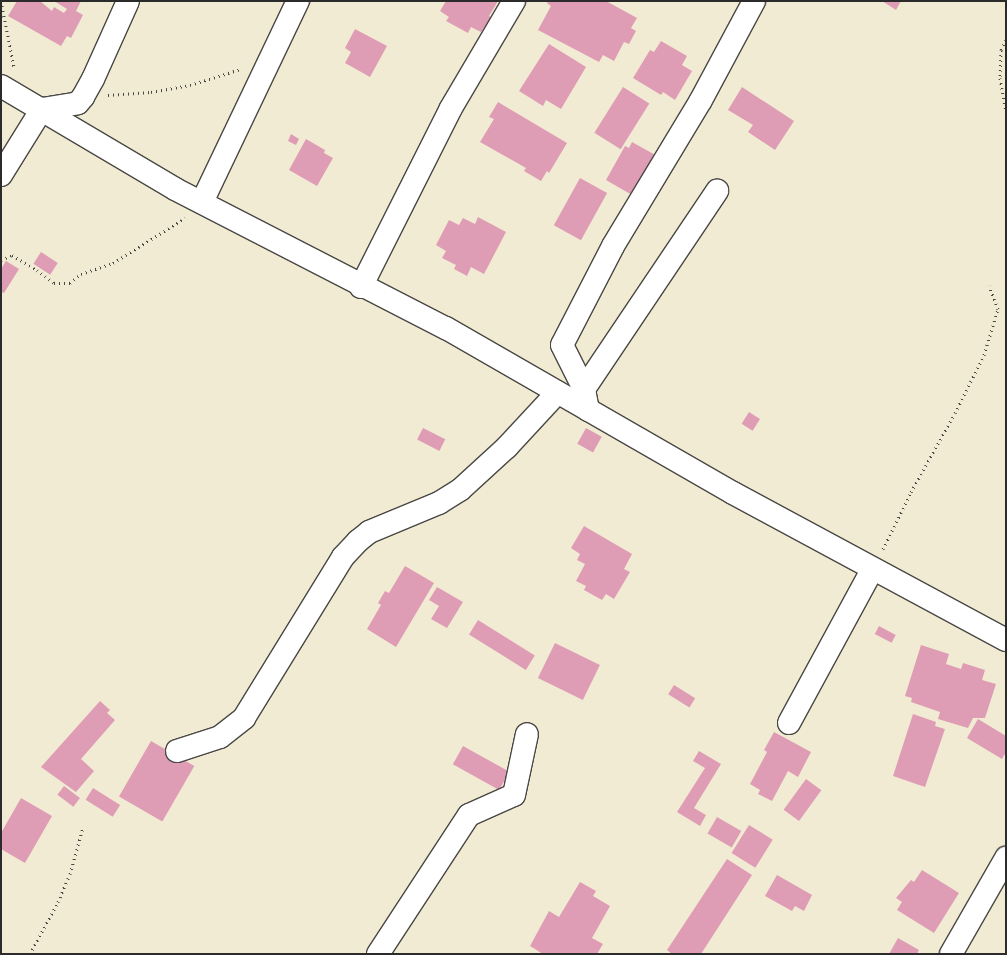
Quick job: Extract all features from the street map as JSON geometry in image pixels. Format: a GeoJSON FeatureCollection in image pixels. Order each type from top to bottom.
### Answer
{"type":"FeatureCollection","features":[{"type":"Feature","properties":{"kind":"street"},"geometry":{"type":"LineString","coordinates":[[1,175],[42,109],[78,103],[83,97],[128,1]]}},
{"type":"Feature","properties":{"kind":"street"},"geometry":{"type":"LineString","coordinates":[[202,202],[298,1]]}},
{"type":"Feature","properties":{"kind":"street"},"geometry":{"type":"LineString","coordinates":[[361,286],[451,108],[514,1]]}},
{"type":"Feature","properties":{"kind":"street"},"geometry":{"type":"LineString","coordinates":[[586,400],[562,345],[613,246],[701,100],[754,1]]}},
{"type":"Feature","properties":{"kind":"street"},"geometry":{"type":"LineString","coordinates":[[11,90],[175,189],[446,328],[557,393],[586,400],[872,570],[1006,640]]}},
{"type":"Feature","properties":{"kind":"street"},"geometry":{"type":"LineString","coordinates":[[586,400],[717,191]]}},
{"type":"Feature","properties":{"kind":"street"},"geometry":{"type":"LineString","coordinates":[[177,751],[220,737],[244,718],[344,557],[358,542],[369,532],[439,503],[460,490],[507,447],[557,393]]}},
{"type":"Feature","properties":{"kind":"street"},"geometry":{"type":"LineString","coordinates":[[789,723],[872,570]]}},
{"type":"Feature","properties":{"kind":"street"},"geometry":{"type":"LineString","coordinates":[[378,954],[469,815],[514,795],[527,734]]}},
{"type":"Feature","properties":{"kind":"street"},"geometry":{"type":"LineString","coordinates":[[951,954],[1006,858]]}},
{"type":"Feature","properties":{"kind":"path"},"geometry":{"type":"LineString","coordinates":[[1,1],[11,90]]}},
{"type":"Feature","properties":{"kind":"path"},"geometry":{"type":"LineString","coordinates":[[1006,40],[1001,50],[1000,78],[1006,111]]}},
{"type":"Feature","properties":{"kind":"path"},"geometry":{"type":"LineString","coordinates":[[83,97],[151,92],[190,85],[255,65],[271,57]]}},
{"type":"Feature","properties":{"kind":"path"},"geometry":{"type":"LineString","coordinates":[[1,260],[12,255],[54,283],[70,283],[81,274],[113,263],[142,246],[180,222],[202,202]]}},
{"type":"Feature","properties":{"kind":"path"},"geometry":{"type":"LineString","coordinates":[[872,570],[911,492],[956,413],[984,355],[998,309],[989,286]]}},
{"type":"Feature","properties":{"kind":"path"},"geometry":{"type":"LineString","coordinates":[[30,954],[58,902],[70,874],[83,827]]}},
{"type":"Feature","properties":{"kind":"building"},"geometry":{"type":"Polygon","coordinates":[[[17,1],[40,1],[52,11],[54,7],[64,13],[67,9],[54,1],[81,1],[76,11],[83,15],[71,38],[67,36],[61,46],[8,16],[17,1]]]}},
{"type":"Feature","properties":{"kind":"building"},"geometry":{"type":"Polygon","coordinates":[[[446,1],[498,1],[489,16],[494,19],[489,28],[485,26],[481,32],[471,27],[468,33],[446,21],[449,17],[440,11],[446,1]]]}},
{"type":"Feature","properties":{"kind":"building"},"geometry":{"type":"Polygon","coordinates":[[[548,1],[606,1],[637,18],[631,28],[636,31],[629,44],[624,42],[614,61],[603,55],[599,62],[538,30],[551,6],[547,3],[548,1]]]}},
{"type":"Feature","properties":{"kind":"building"},"geometry":{"type":"Polygon","coordinates":[[[882,1],[901,1],[896,10],[882,1]]]}},
{"type":"Feature","properties":{"kind":"building"},"geometry":{"type":"Polygon","coordinates":[[[355,29],[387,46],[370,77],[345,63],[351,52],[345,48],[355,29]]]}},
{"type":"Feature","properties":{"kind":"building"},"geometry":{"type":"Polygon","coordinates":[[[661,41],[687,56],[682,65],[692,71],[675,100],[663,92],[661,95],[633,78],[650,50],[654,52],[661,41]]]}},
{"type":"Feature","properties":{"kind":"building"},"geometry":{"type":"Polygon","coordinates":[[[549,44],[586,67],[561,109],[546,100],[543,106],[519,91],[549,44]]]}},
{"type":"Feature","properties":{"kind":"building"},"geometry":{"type":"Polygon","coordinates":[[[623,87],[649,103],[621,149],[594,133],[623,87]]]}},
{"type":"Feature","properties":{"kind":"building"},"geometry":{"type":"Polygon","coordinates":[[[742,87],[794,121],[775,150],[748,132],[753,125],[728,110],[742,87]]]}},
{"type":"Feature","properties":{"kind":"building"},"geometry":{"type":"Polygon","coordinates":[[[498,102],[567,143],[549,173],[547,171],[541,181],[524,171],[526,168],[480,142],[494,119],[489,117],[498,102]]]}},
{"type":"Feature","properties":{"kind":"building"},"geometry":{"type":"Polygon","coordinates":[[[291,134],[299,139],[296,145],[288,141],[291,134]]]}},
{"type":"Feature","properties":{"kind":"building"},"geometry":{"type":"Polygon","coordinates":[[[306,139],[325,150],[324,153],[333,158],[317,186],[289,170],[306,139]]]}},
{"type":"Feature","properties":{"kind":"building"},"geometry":{"type":"Polygon","coordinates":[[[632,142],[659,157],[632,195],[606,180],[625,146],[629,148],[632,142]]]}},
{"type":"Feature","properties":{"kind":"building"},"geometry":{"type":"Polygon","coordinates":[[[580,178],[607,193],[581,240],[554,225],[580,178]]]}},
{"type":"Feature","properties":{"kind":"building"},"geometry":{"type":"Polygon","coordinates":[[[478,217],[506,232],[484,274],[471,267],[467,276],[454,269],[456,265],[442,258],[446,251],[436,245],[449,220],[459,225],[463,218],[475,224],[478,217]]]}},
{"type":"Feature","properties":{"kind":"building"},"geometry":{"type":"Polygon","coordinates":[[[41,252],[58,263],[50,275],[33,264],[41,252]]]}},
{"type":"Feature","properties":{"kind":"building"},"geometry":{"type":"Polygon","coordinates":[[[6,261],[19,269],[4,293],[1,292],[1,269],[6,261]]]}},
{"type":"Feature","properties":{"kind":"building"},"geometry":{"type":"Polygon","coordinates":[[[749,412],[760,419],[753,431],[742,424],[749,412]]]}},
{"type":"Feature","properties":{"kind":"building"},"geometry":{"type":"Polygon","coordinates":[[[423,428],[445,439],[439,451],[417,440],[423,428]]]}},
{"type":"Feature","properties":{"kind":"building"},"geometry":{"type":"Polygon","coordinates":[[[586,428],[602,437],[593,452],[577,444],[586,428]]]}},
{"type":"Feature","properties":{"kind":"building"},"geometry":{"type":"Polygon","coordinates":[[[584,526],[632,554],[624,569],[630,572],[614,599],[606,594],[602,600],[584,590],[586,586],[576,581],[585,564],[577,560],[580,554],[571,548],[584,526]]]}},
{"type":"Feature","properties":{"kind":"building"},"geometry":{"type":"Polygon","coordinates":[[[405,566],[434,583],[396,647],[367,629],[381,605],[378,603],[385,591],[389,593],[405,566]]]}},
{"type":"Feature","properties":{"kind":"building"},"geometry":{"type":"Polygon","coordinates":[[[437,587],[463,602],[447,628],[431,619],[439,606],[429,600],[437,587]]]}},
{"type":"Feature","properties":{"kind":"building"},"geometry":{"type":"Polygon","coordinates":[[[478,620],[535,656],[526,670],[469,634],[478,620]]]}},
{"type":"Feature","properties":{"kind":"building"},"geometry":{"type":"Polygon","coordinates":[[[879,626],[896,635],[892,643],[875,634],[879,626]]]}},
{"type":"Feature","properties":{"kind":"building"},"geometry":{"type":"Polygon","coordinates":[[[555,643],[600,665],[583,700],[538,678],[555,643]]]}},
{"type":"Feature","properties":{"kind":"building"},"geometry":{"type":"Polygon","coordinates":[[[921,645],[949,654],[946,664],[961,669],[963,663],[985,670],[982,680],[996,684],[985,718],[973,718],[968,728],[938,719],[940,712],[911,702],[912,698],[905,696],[921,645]]]}},
{"type":"Feature","properties":{"kind":"building"},"geometry":{"type":"Polygon","coordinates":[[[674,685],[695,698],[689,708],[668,694],[674,685]]]}},
{"type":"Feature","properties":{"kind":"building"},"geometry":{"type":"Polygon","coordinates":[[[100,701],[110,710],[107,713],[115,720],[81,759],[94,771],[76,792],[41,767],[100,701]]]}},
{"type":"Feature","properties":{"kind":"building"},"geometry":{"type":"Polygon","coordinates":[[[913,714],[936,722],[935,726],[945,729],[925,787],[893,776],[913,714]]]}},
{"type":"Feature","properties":{"kind":"building"},"geometry":{"type":"Polygon","coordinates":[[[978,719],[1006,736],[1006,752],[1002,759],[967,738],[978,719]]]}},
{"type":"Feature","properties":{"kind":"building"},"geometry":{"type":"Polygon","coordinates":[[[774,732],[811,752],[798,777],[788,771],[772,801],[758,794],[760,790],[750,784],[767,752],[764,750],[774,732]]]}},
{"type":"Feature","properties":{"kind":"building"},"geometry":{"type":"Polygon","coordinates":[[[151,741],[194,766],[162,821],[119,796],[151,741]]]}},
{"type":"Feature","properties":{"kind":"building"},"geometry":{"type":"Polygon","coordinates":[[[463,746],[509,772],[499,790],[453,764],[463,746]]]}},
{"type":"Feature","properties":{"kind":"building"},"geometry":{"type":"Polygon","coordinates":[[[699,751],[721,764],[694,808],[706,815],[700,826],[677,812],[705,768],[693,761],[699,751]]]}},
{"type":"Feature","properties":{"kind":"building"},"geometry":{"type":"Polygon","coordinates":[[[806,779],[821,790],[799,821],[784,810],[806,779]]]}},
{"type":"Feature","properties":{"kind":"building"},"geometry":{"type":"Polygon","coordinates":[[[64,786],[80,798],[73,807],[57,795],[64,786]]]}},
{"type":"Feature","properties":{"kind":"building"},"geometry":{"type":"Polygon","coordinates":[[[93,788],[120,805],[113,817],[86,800],[93,788]]]}},
{"type":"Feature","properties":{"kind":"building"},"geometry":{"type":"Polygon","coordinates":[[[21,798],[52,816],[25,863],[1,849],[1,833],[21,798]]]}},
{"type":"Feature","properties":{"kind":"building"},"geometry":{"type":"Polygon","coordinates":[[[717,817],[741,831],[732,847],[708,833],[717,817]]]}},
{"type":"Feature","properties":{"kind":"building"},"geometry":{"type":"Polygon","coordinates":[[[749,825],[773,840],[755,868],[732,853],[749,825]]]}},
{"type":"Feature","properties":{"kind":"building"},"geometry":{"type":"Polygon","coordinates":[[[727,859],[752,875],[701,954],[672,954],[667,950],[727,859]]]}},
{"type":"Feature","properties":{"kind":"building"},"geometry":{"type":"Polygon","coordinates":[[[922,870],[959,893],[934,933],[897,910],[902,902],[896,898],[911,880],[914,882],[922,870]]]}},
{"type":"Feature","properties":{"kind":"building"},"geometry":{"type":"Polygon","coordinates":[[[777,875],[812,895],[804,911],[795,906],[792,911],[765,896],[777,875]]]}},
{"type":"Feature","properties":{"kind":"building"},"geometry":{"type":"Polygon","coordinates":[[[580,882],[596,891],[593,896],[610,906],[592,938],[603,944],[597,954],[543,954],[530,946],[549,911],[559,917],[580,882]]]}},
{"type":"Feature","properties":{"kind":"building"},"geometry":{"type":"Polygon","coordinates":[[[898,938],[919,950],[917,954],[889,954],[898,938]]]}}]}
